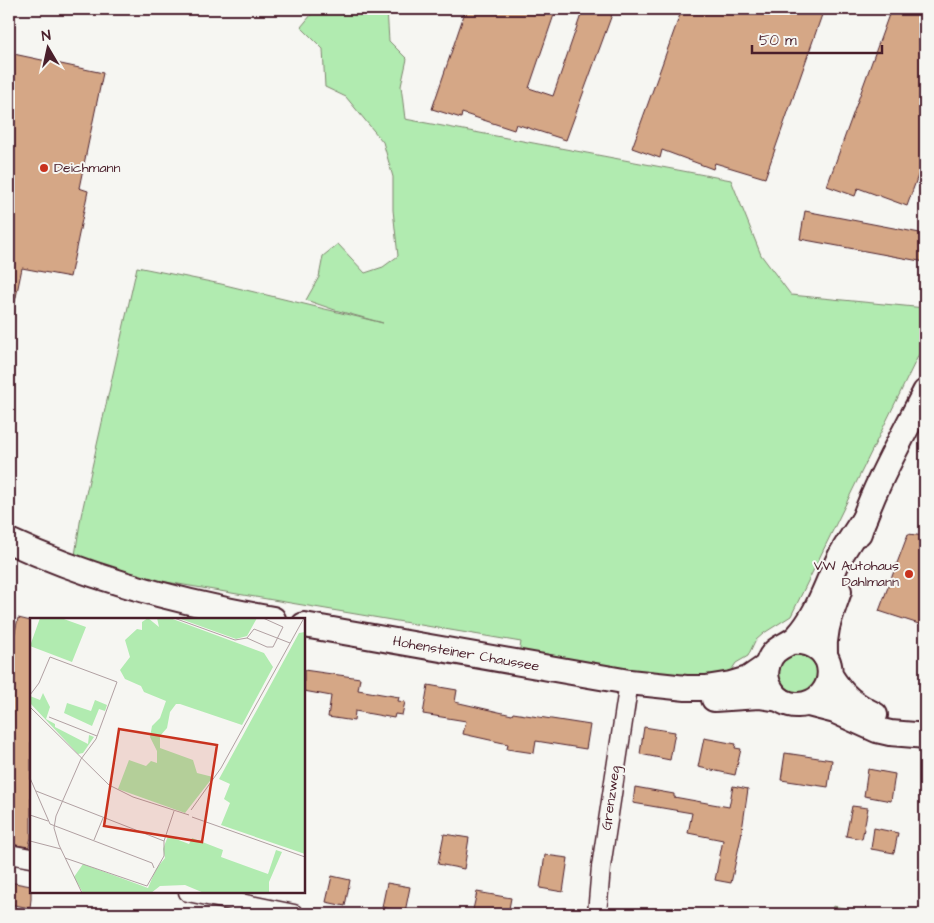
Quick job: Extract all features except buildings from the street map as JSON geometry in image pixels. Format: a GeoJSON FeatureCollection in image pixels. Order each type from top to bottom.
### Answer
{"type":"FeatureCollection","features":[{"type":"Feature","properties":{"kind":"main road"},"geometry":{"type":"LineString","coordinates":[[808,704],[824,692],[828,684],[828,666],[824,644],[825,630],[864,519],[925,392]]}},
{"type":"Feature","properties":{"kind":"main road"},"geometry":{"type":"LineString","coordinates":[[791,642],[807,625],[841,555],[864,519]]}},
{"type":"Feature","properties":{"kind":"main road"},"geometry":{"type":"LineString","coordinates":[[9,541],[34,553],[119,583],[178,600],[267,618]]}},
{"type":"Feature","properties":{"kind":"main road","name":"Hohensteiner Chaussee"},"geometry":{"type":"LineString","coordinates":[[305,625],[629,682],[686,688],[706,688],[732,684],[748,679],[767,666]]}},
{"type":"Feature","properties":{"kind":"main road"},"geometry":{"type":"LineString","coordinates":[[801,641],[811,644],[819,649],[843,694],[859,707],[920,736],[890,733],[870,727],[835,711],[808,704],[788,704],[772,692],[767,682],[768,662],[773,653],[781,646],[801,641]]}},
{"type":"Feature","properties":{"kind":"main road","name":"Hohensteiner Chaussee"},"geometry":{"type":"LineString","coordinates":[[629,682],[662,692],[699,699],[759,696],[779,699]]}},
{"type":"Feature","properties":{"kind":"street","name":"Grenzweg"},"geometry":{"type":"LineString","coordinates":[[597,914],[602,858],[629,682]]}},
{"type":"Feature","properties":{"kind":"street"},"geometry":{"type":"LineString","coordinates":[[9,854],[30,858]]}},
{"type":"Feature","properties":{"kind":"street"},"geometry":{"type":"LineString","coordinates":[[193,893],[294,914]]}},
{"type":"Feature","properties":{"kind":"green space"},"geometry":{"type":"Polygon","coordinates":[[[316,9],[387,9],[389,41],[407,59],[401,86],[405,119],[731,180],[761,255],[791,295],[925,308],[925,342],[791,616],[755,641],[748,656],[736,663],[730,672],[732,679],[705,683],[519,654],[521,642],[137,577],[74,562],[81,516],[137,267],[221,284],[383,323],[306,300],[319,277],[323,256],[338,244],[365,273],[383,267],[398,256],[393,210],[393,177],[383,142],[346,97],[325,87],[323,49],[301,27],[316,9]]]}},
{"type":"Feature","properties":{"kind":"green space"},"geometry":{"type":"Polygon","coordinates":[[[798,654],[812,660],[818,674],[812,688],[798,694],[784,688],[778,674],[784,660],[798,654]]]}},
{"type":"Feature","properties":{"kind":"green space"},"geometry":{"type":"Polygon","coordinates":[[[833,906],[875,914],[832,914],[833,906]]]}},
{"type":"Feature","properties":{"kind":"place","name":"Deichmann"},"geometry":{"type":"Point","coordinates":[44,168]}},
{"type":"Feature","properties":{"kind":"place","name":"VW Autohaus Dahlmann"},"geometry":{"type":"Point","coordinates":[909,574]}}]}
